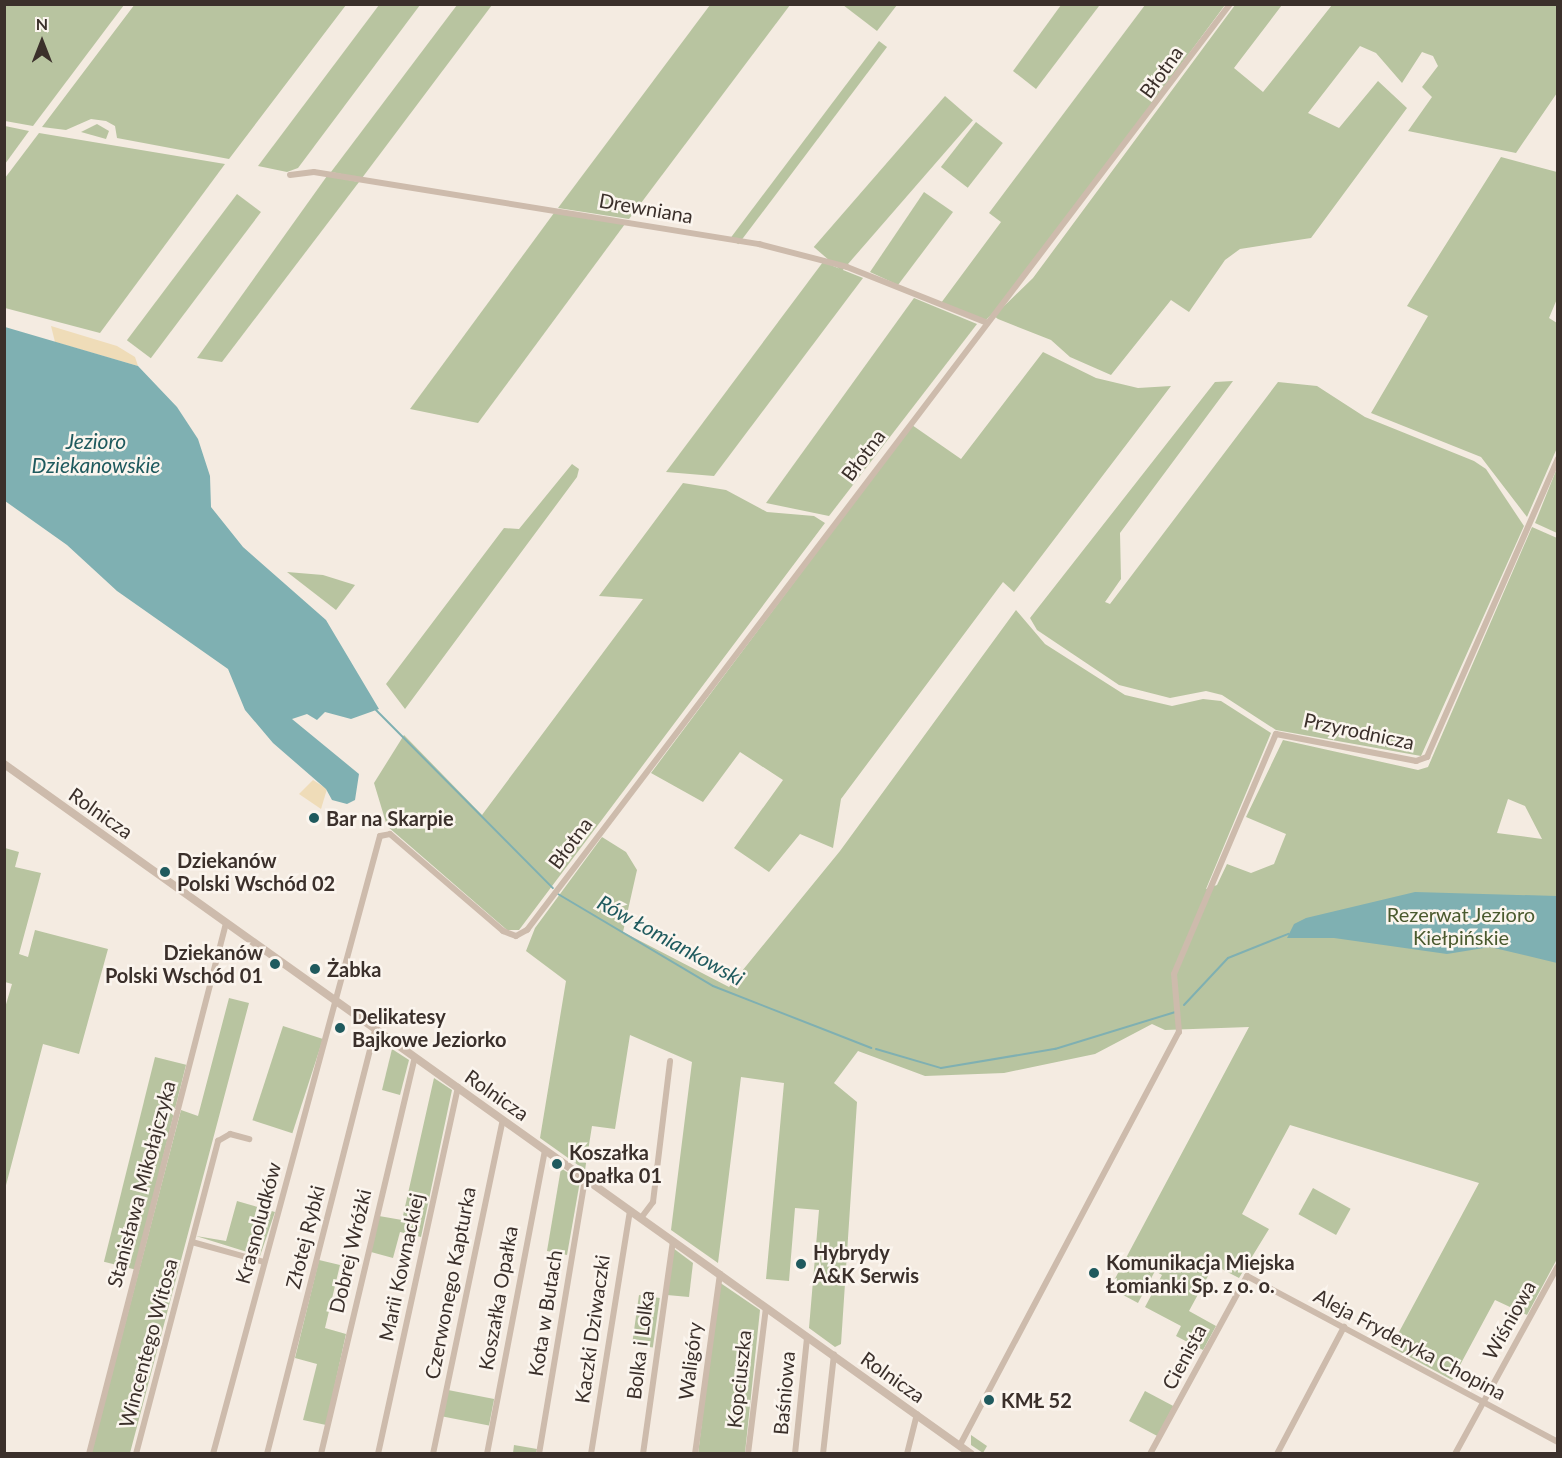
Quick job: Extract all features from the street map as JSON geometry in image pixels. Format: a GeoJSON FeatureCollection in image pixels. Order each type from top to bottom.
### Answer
{"type":"FeatureCollection","features":[{"type":"Feature","properties":{"kind":"street","name":"Błotna"},"geometry":{"type":"LineString","coordinates":[[527,930],[986,322],[1018,290],[1230,4]]}},
{"type":"Feature","properties":{"kind":"street","name":"Drewniana"},"geometry":{"type":"LineString","coordinates":[[290,175],[314,172],[765,246],[847,267],[986,322]]}},
{"type":"Feature","properties":{"kind":"street","name":"Przyrodnicza"},"geometry":{"type":"LineString","coordinates":[[960,1445],[1179,1032],[1174,974],[1276,734],[1408,760],[1427,757],[1557,458]]}},
{"type":"Feature","properties":{"kind":"street","name":"Rolnicza"},"geometry":{"type":"LineString","coordinates":[[4,764],[971,1454]]}},
{"type":"Feature","properties":{"kind":"street","name":"Krasnoludków"},"geometry":{"type":"LineString","coordinates":[[213,1454],[334,1000],[384,833],[503,931],[516,936],[527,930]]}},
{"type":"Feature","properties":{"kind":"street","name":"Stanisława Mikołajczyka"},"geometry":{"type":"LineString","coordinates":[[89,1454],[226,923]]}},
{"type":"Feature","properties":{"kind":"street","name":"Złotej Rybki"},"geometry":{"type":"LineString","coordinates":[[267,1454],[375,1029]]}},
{"type":"Feature","properties":{"kind":"street","name":"Dobrej Wróżki"},"geometry":{"type":"LineString","coordinates":[[321,1454],[415,1057]]}},
{"type":"Feature","properties":{"kind":"street"},"geometry":{"type":"LineString","coordinates":[[641,1218],[653,1202],[670,1062]]}},
{"type":"Feature","properties":{"kind":"street","name":"Marii Kownackiej"},"geometry":{"type":"LineString","coordinates":[[378,1454],[458,1087]]}},
{"type":"Feature","properties":{"kind":"street","name":"Czerwonego Kapturka"},"geometry":{"type":"LineString","coordinates":[[433,1454],[503,1120]]}},
{"type":"Feature","properties":{"kind":"street","name":"Wincentego Witosa"},"geometry":{"type":"LineString","coordinates":[[135,1454],[218,1141],[230,1134],[249,1139]]}},
{"type":"Feature","properties":{"kind":"street","name":"Koszałka Opałka"},"geometry":{"type":"LineString","coordinates":[[487,1454],[545,1149]]}},
{"type":"Feature","properties":{"kind":"street","name":"Kota w Butach"},"geometry":{"type":"LineString","coordinates":[[539,1454],[585,1179]]}},
{"type":"Feature","properties":{"kind":"street","name":"Kaczki Dziwaczki"},"geometry":{"type":"LineString","coordinates":[[591,1454],[630,1210]]}},
{"type":"Feature","properties":{"kind":"street","name":"Bolka i Lolka"},"geometry":{"type":"LineString","coordinates":[[643,1454],[673,1240]]}},
{"type":"Feature","properties":{"kind":"street","name":"Wincentego Witosa"},"geometry":{"type":"LineString","coordinates":[[192,1242],[264,1262]]}},
{"type":"Feature","properties":{"kind":"street","name":"Wiśniowa"},"geometry":{"type":"LineString","coordinates":[[1455,1454],[1557,1266]]}},
{"type":"Feature","properties":{"kind":"street","name":"Waligóry"},"geometry":{"type":"LineString","coordinates":[[695,1454],[720,1274]]}},
{"type":"Feature","properties":{"kind":"street","name":"Aleja Fryderyka Chopina"},"geometry":{"type":"LineString","coordinates":[[1247,1276],[1557,1442]]}},
{"type":"Feature","properties":{"kind":"street","name":"Cienista"},"geometry":{"type":"LineString","coordinates":[[1150,1454],[1247,1276]]}},
{"type":"Feature","properties":{"kind":"street","name":"Kopciuszka"},"geometry":{"type":"LineString","coordinates":[[748,1454],[766,1308]]}},
{"type":"Feature","properties":{"kind":"street"},"geometry":{"type":"LineString","coordinates":[[1277,1454],[1344,1327]]}},
{"type":"Feature","properties":{"kind":"street","name":"Baśniowa"},"geometry":{"type":"LineString","coordinates":[[795,1454],[807,1337]]}},
{"type":"Feature","properties":{"kind":"street"},"geometry":{"type":"LineString","coordinates":[[823,1454],[834,1355]]}},
{"type":"Feature","properties":{"kind":"street"},"geometry":{"type":"LineString","coordinates":[[907,1454],[917,1414]]}},
{"type":"Feature","properties":{"kind":"green space"},"geometry":{"type":"Polygon","coordinates":[[[5,4],[124,5],[33,126],[5,121],[5,4]]]}},
{"type":"Feature","properties":{"kind":"green space"},"geometry":{"type":"Polygon","coordinates":[[[135,4],[346,5],[229,159],[117,138],[115,126],[106,121],[91,119],[66,130],[42,127],[135,4]]]}},
{"type":"Feature","properties":{"kind":"green space"},"geometry":{"type":"Polygon","coordinates":[[[379,5],[420,5],[298,168],[287,172],[258,166],[379,5]]]}},
{"type":"Feature","properties":{"kind":"green space"},"geometry":{"type":"Polygon","coordinates":[[[457,5],[492,5],[362,178],[331,172],[457,5]]]}},
{"type":"Feature","properties":{"kind":"green space"},"geometry":{"type":"Polygon","coordinates":[[[710,5],[790,5],[629,219],[558,208],[710,5]]]}},
{"type":"Feature","properties":{"kind":"green space"},"geometry":{"type":"Polygon","coordinates":[[[843,5],[897,5],[877,31],[843,5]]]}},
{"type":"Feature","properties":{"kind":"green space"},"geometry":{"type":"Polygon","coordinates":[[[1061,5],[1099,6],[1036,89],[1013,71],[1061,5]]]}},
{"type":"Feature","properties":{"kind":"green space"},"geometry":{"type":"Polygon","coordinates":[[[1145,5],[1225,5],[1011,294],[985,321],[941,303],[1001,222],[989,213],[1145,5]]]}},
{"type":"Feature","properties":{"kind":"green space"},"geometry":{"type":"Polygon","coordinates":[[[1235,5],[1282,5],[1234,68],[1263,92],[1332,5],[1557,5],[1557,93],[1516,153],[1408,131],[1432,97],[1422,87],[1438,66],[1433,56],[1422,52],[1402,83],[1376,53],[1360,46],[1308,113],[1339,128],[1378,81],[1407,108],[1311,238],[1240,249],[1225,260],[1189,312],[1171,300],[1111,375],[1070,357],[1051,340],[994,316],[1033,278],[1235,5]]]}},
{"type":"Feature","properties":{"kind":"green space"},"geometry":{"type":"Polygon","coordinates":[[[879,41],[887,47],[738,244],[730,238],[879,41]]]}},
{"type":"Feature","properties":{"kind":"green space"},"geometry":{"type":"Polygon","coordinates":[[[945,96],[973,120],[842,271],[814,247],[945,96]]]}},
{"type":"Feature","properties":{"kind":"green space"},"geometry":{"type":"Polygon","coordinates":[[[976,122],[1003,143],[968,188],[941,167],[976,122]]]}},
{"type":"Feature","properties":{"kind":"green space"},"geometry":{"type":"Polygon","coordinates":[[[97,124],[109,131],[106,139],[81,132],[97,124]]]}},
{"type":"Feature","properties":{"kind":"green space"},"geometry":{"type":"Polygon","coordinates":[[[4,126],[29,131],[5,164],[4,126]]]}},
{"type":"Feature","properties":{"kind":"green space"},"geometry":{"type":"Polygon","coordinates":[[[39,133],[225,164],[100,333],[5,308],[5,178],[39,133]]]}},
{"type":"Feature","properties":{"kind":"green space"},"geometry":{"type":"Polygon","coordinates":[[[1501,157],[1557,172],[1557,299],[1549,318],[1557,323],[1557,448],[1527,517],[1481,457],[1371,413],[1428,316],[1407,306],[1501,157]]]}},
{"type":"Feature","properties":{"kind":"green space"},"geometry":{"type":"Polygon","coordinates":[[[327,176],[359,182],[222,362],[197,358],[327,176]]]}},
{"type":"Feature","properties":{"kind":"green space"},"geometry":{"type":"Polygon","coordinates":[[[924,192],[953,212],[898,285],[870,272],[924,192]]]}},
{"type":"Feature","properties":{"kind":"green space"},"geometry":{"type":"Polygon","coordinates":[[[237,194],[261,212],[151,358],[127,340],[237,194]]]}},
{"type":"Feature","properties":{"kind":"green space"},"geometry":{"type":"Polygon","coordinates":[[[554,213],[625,224],[478,423],[410,409],[554,213]]]}},
{"type":"Feature","properties":{"kind":"green space"},"geometry":{"type":"Polygon","coordinates":[[[823,262],[863,278],[714,476],[666,472],[823,262]]]}},
{"type":"Feature","properties":{"kind":"green space"},"geometry":{"type":"Polygon","coordinates":[[[914,298],[977,324],[829,516],[766,503],[914,298]]]}},
{"type":"Feature","properties":{"kind":"green space"},"geometry":{"type":"Polygon","coordinates":[[[1043,352],[1096,378],[1138,388],[1171,386],[1014,592],[1003,582],[841,799],[833,848],[800,834],[769,872],[734,848],[783,780],[740,752],[703,802],[651,773],[912,425],[961,459],[1043,352]]]}},
{"type":"Feature","properties":{"kind":"green space"},"geometry":{"type":"Polygon","coordinates":[[[1233,381],[1120,533],[1121,579],[1105,602],[1110,604],[1278,382],[1317,386],[1365,417],[1474,461],[1486,469],[1524,526],[1421,756],[1276,730],[1222,695],[1206,691],[1170,698],[1119,685],[1037,630],[1030,618],[1215,382],[1233,381]]]}},
{"type":"Feature","properties":{"kind":"green space"},"geometry":{"type":"Polygon","coordinates":[[[572,464],[579,469],[577,477],[405,709],[386,684],[504,528],[519,529],[572,464]]]}},
{"type":"Feature","properties":{"kind":"green space"},"geometry":{"type":"Polygon","coordinates":[[[1557,468],[1558,533],[1535,523],[1557,468]]]}},
{"type":"Feature","properties":{"kind":"green space"},"geometry":{"type":"Polygon","coordinates":[[[683,483],[726,490],[767,512],[814,516],[825,523],[519,930],[507,930],[387,826],[374,783],[404,735],[482,815],[643,599],[599,596],[683,483]]]}},
{"type":"Feature","properties":{"kind":"green space","name":"Rezerwat Jezioro Kiełpińskie"},"geometry":{"type":"Polygon","coordinates":[[[1532,527],[1557,538],[1557,1259],[1527,1315],[1495,1300],[1452,1380],[1391,1347],[1479,1183],[1290,1125],[1242,1214],[1269,1229],[1239,1278],[1214,1265],[1189,1311],[1216,1326],[1203,1350],[1176,1336],[1181,1326],[1145,1307],[1162,1275],[1155,1271],[1138,1303],[1110,1288],[1249,1027],[1165,1030],[1152,1024],[1095,1054],[1004,1073],[925,1076],[858,1051],[834,1083],[857,1102],[841,1344],[835,1347],[809,1328],[819,1210],[795,1208],[789,1281],[766,1279],[784,1083],[741,1077],[718,1263],[671,1230],[692,1062],[630,1035],[615,1129],[592,1126],[585,1170],[540,1138],[566,981],[526,951],[535,928],[602,837],[626,852],[637,870],[623,932],[729,987],[840,851],[1016,610],[1045,644],[1125,695],[1172,706],[1203,699],[1221,701],[1271,733],[1206,889],[1217,885],[1227,864],[1251,873],[1274,864],[1286,834],[1246,817],[1283,740],[1418,770],[1428,767],[1532,527]],[[1508,799],[1497,833],[1542,839],[1525,806],[1508,799]]]}},
{"type":"Feature","properties":{"kind":"green space"},"geometry":{"type":"Polygon","coordinates":[[[287,572],[323,575],[355,585],[336,610],[287,572]]]}},
{"type":"Feature","properties":{"kind":"green space"},"geometry":{"type":"Polygon","coordinates":[[[5,848],[19,852],[15,867],[41,873],[19,954],[28,957],[35,930],[108,949],[79,1054],[43,1044],[5,1189],[4,1011],[12,984],[5,982],[5,848]]]}},
{"type":"Feature","properties":{"kind":"green space"},"geometry":{"type":"Polygon","coordinates":[[[229,998],[249,1003],[130,1453],[91,1454],[181,1110],[198,1116],[229,998]]]}},
{"type":"Feature","properties":{"kind":"green space"},"geometry":{"type":"Polygon","coordinates":[[[283,1026],[323,1039],[292,1133],[252,1120],[283,1026]]]}},
{"type":"Feature","properties":{"kind":"green space"},"geometry":{"type":"Polygon","coordinates":[[[392,1049],[409,1060],[400,1095],[382,1090],[392,1049]]]}},
{"type":"Feature","properties":{"kind":"green space"},"geometry":{"type":"Polygon","coordinates":[[[155,1057],[186,1065],[135,1269],[104,1262],[155,1057]]]}},
{"type":"Feature","properties":{"kind":"green space"},"geometry":{"type":"Polygon","coordinates":[[[434,1078],[452,1090],[421,1237],[400,1232],[393,1258],[371,1252],[379,1216],[402,1220],[434,1078]]]}},
{"type":"Feature","properties":{"kind":"green space"},"geometry":{"type":"Polygon","coordinates":[[[561,1168],[580,1181],[567,1255],[547,1251],[561,1168]]]}},
{"type":"Feature","properties":{"kind":"green space"},"geometry":{"type":"Polygon","coordinates":[[[1313,1188],[1351,1209],[1336,1235],[1298,1214],[1313,1188]]]}},
{"type":"Feature","properties":{"kind":"green space"},"geometry":{"type":"Polygon","coordinates":[[[237,1201],[275,1212],[260,1256],[196,1236],[226,1241],[237,1201]]]}},
{"type":"Feature","properties":{"kind":"green space"},"geometry":{"type":"Polygon","coordinates":[[[673,1248],[693,1263],[689,1297],[667,1295],[673,1248]]]}},
{"type":"Feature","properties":{"kind":"green space"},"geometry":{"type":"Polygon","coordinates":[[[319,1260],[340,1265],[325,1328],[346,1334],[326,1425],[303,1420],[317,1364],[295,1358],[319,1260]]]}},
{"type":"Feature","properties":{"kind":"green space"},"geometry":{"type":"Polygon","coordinates":[[[719,1282],[760,1310],[745,1453],[698,1454],[719,1282]]]}},
{"type":"Feature","properties":{"kind":"green space"},"geometry":{"type":"Polygon","coordinates":[[[639,1295],[660,1298],[653,1347],[632,1345],[639,1295]]]}},
{"type":"Feature","properties":{"kind":"green space"},"geometry":{"type":"Polygon","coordinates":[[[448,1390],[494,1399],[489,1425],[443,1417],[448,1390]]]}},
{"type":"Feature","properties":{"kind":"green space"},"geometry":{"type":"Polygon","coordinates":[[[1145,1391],[1173,1406],[1157,1436],[1129,1421],[1145,1391]]]}},
{"type":"Feature","properties":{"kind":"green space"},"geometry":{"type":"Polygon","coordinates":[[[971,1435],[987,1446],[983,1453],[971,1445],[971,1435]]]}},
{"type":"Feature","properties":{"kind":"green space"},"geometry":{"type":"Polygon","coordinates":[[[514,1445],[537,1449],[536,1453],[513,1453],[514,1445]]]}},
{"type":"Feature","properties":{"kind":"sand"},"geometry":{"type":"Polygon","coordinates":[[[51,326],[117,346],[135,357],[138,366],[55,342],[51,326]]]}},
{"type":"Feature","properties":{"kind":"sand"},"geometry":{"type":"Polygon","coordinates":[[[313,780],[327,789],[321,809],[299,794],[313,780]]]}},
{"type":"Feature","properties":{"kind":"water","name":"Jezioro Dziekanowskie"},"geometry":{"type":"Polygon","coordinates":[[[5,327],[138,366],[177,407],[198,439],[210,476],[211,507],[243,547],[326,620],[379,709],[351,719],[325,712],[317,720],[307,714],[292,719],[359,774],[355,800],[347,804],[332,800],[326,789],[273,743],[245,710],[228,669],[117,591],[67,545],[5,501],[5,327]]]}},
{"type":"Feature","properties":{"kind":"water"},"geometry":{"type":"Polygon","coordinates":[[[1415,892],[1557,896],[1557,963],[1490,947],[1447,954],[1334,938],[1287,938],[1294,924],[1306,918],[1415,892]]]}},
{"type":"Feature","properties":{"kind":"waterway","name":"Rów Łomiankowski"},"geometry":{"type":"LineString","coordinates":[[376,710],[553,888]]}},
{"type":"Feature","properties":{"kind":"waterway","name":"Rów Łomiankowski"},"geometry":{"type":"LineString","coordinates":[[558,894],[713,986],[871,1048]]}},
{"type":"Feature","properties":{"kind":"waterway","name":"Rów Łomiankowski"},"geometry":{"type":"LineString","coordinates":[[1184,1005],[1228,958],[1288,934]]}},
{"type":"Feature","properties":{"kind":"waterway","name":"Rów Łomiankowski"},"geometry":{"type":"LineString","coordinates":[[876,1049],[941,1068],[1055,1049],[1175,1012]]}},
{"type":"Feature","properties":{"kind":"place","name":"Bar na Skarpie"},"geometry":{"type":"Point","coordinates":[314,818]}},
{"type":"Feature","properties":{"kind":"place","name":"Dziekanów Polski Wschód 02"},"geometry":{"type":"Point","coordinates":[165,872]}},
{"type":"Feature","properties":{"kind":"place","name":"Dziekanów Polski Wschód 01"},"geometry":{"type":"Point","coordinates":[275,964]}},
{"type":"Feature","properties":{"kind":"place","name":"Żabka"},"geometry":{"type":"Point","coordinates":[315,969]}},
{"type":"Feature","properties":{"kind":"place","name":"Delikatesy Bajkowe Jeziorko"},"geometry":{"type":"Point","coordinates":[340,1028]}},
{"type":"Feature","properties":{"kind":"place","name":"Koszałka Opałka 01"},"geometry":{"type":"Point","coordinates":[557,1164]}},
{"type":"Feature","properties":{"kind":"place","name":"Hybrydy A&K Serwis"},"geometry":{"type":"Point","coordinates":[801,1264]}},
{"type":"Feature","properties":{"kind":"place","name":"Komunikacja Miejska Łomianki Sp. z o. o."},"geometry":{"type":"Point","coordinates":[1094,1273]}},
{"type":"Feature","properties":{"kind":"place","name":"KMŁ 52"},"geometry":{"type":"Point","coordinates":[989,1400]}}]}
